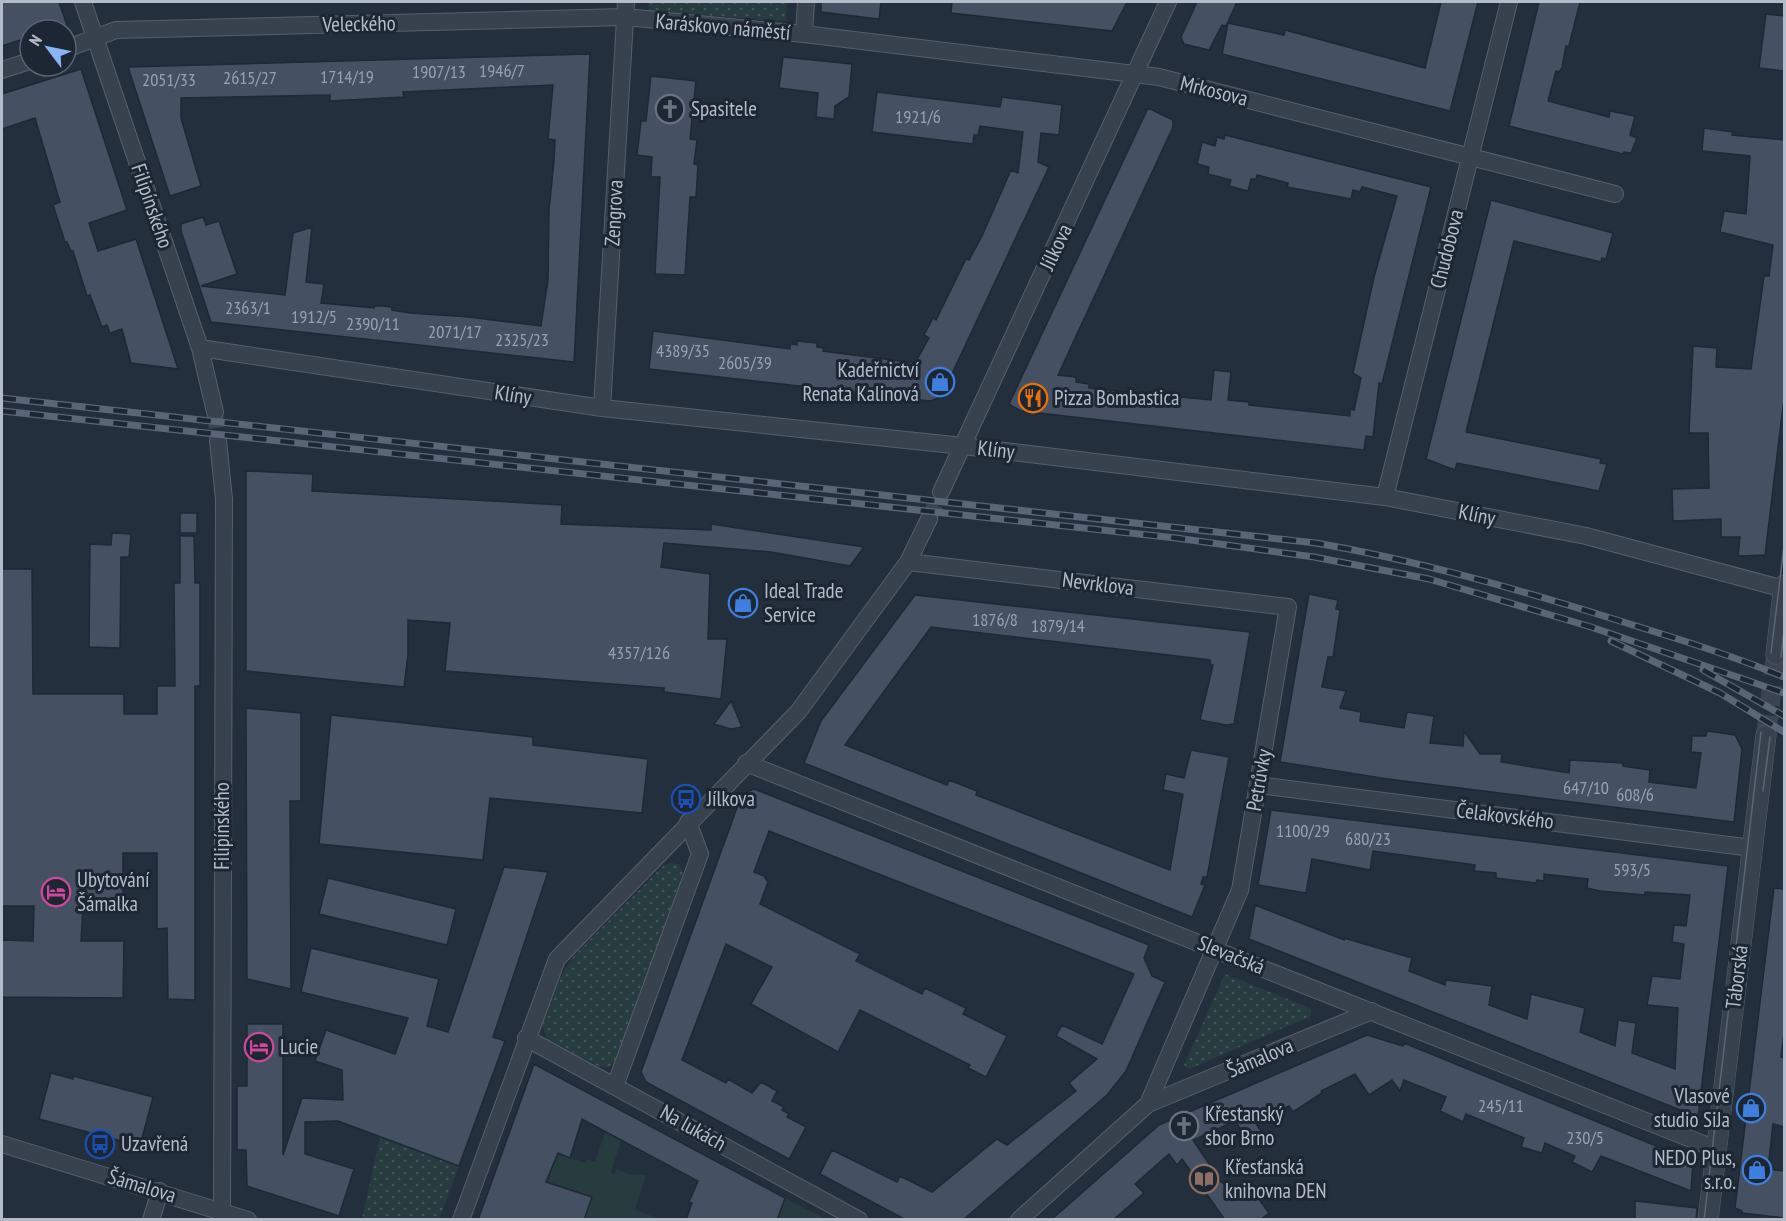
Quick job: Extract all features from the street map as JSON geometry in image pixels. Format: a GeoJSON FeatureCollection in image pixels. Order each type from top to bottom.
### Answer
{"type":"FeatureCollection","features":[{"type":"Feature","properties":{"kind":"street","name":"Filipínského"},"geometry":{"type":"LineString","coordinates":[[83,2],[200,348],[214,412]]}},
{"type":"Feature","properties":{"kind":"street","name":"Karáskovo náměstí"},"geometry":{"type":"LineString","coordinates":[[626,9],[804,34],[806,2]]}},
{"type":"Feature","properties":{"kind":"street","name":"Jílkova"},"geometry":{"type":"LineString","coordinates":[[941,492],[1168,2]]}},
{"type":"Feature","properties":{"kind":"street","name":"Chudobova"},"geometry":{"type":"LineString","coordinates":[[1385,496],[1509,2]]}},
{"type":"Feature","properties":{"kind":"street","name":"Veleckého"},"geometry":{"type":"LineString","coordinates":[[78,45],[116,30],[626,9]]}},
{"type":"Feature","properties":{"kind":"street","name":"Zengrova"},"geometry":{"type":"LineString","coordinates":[[602,408],[626,9]]}},
{"type":"Feature","properties":{"kind":"street","name":"Mrkosova"},"geometry":{"type":"LineString","coordinates":[[804,34],[1113,73],[1137,73],[1471,156],[1615,195]]}},
{"type":"Feature","properties":{"kind":"street"},"geometry":{"type":"LineString","coordinates":[[2,70],[18,65]]}},
{"type":"Feature","properties":{"kind":"street","name":"Klíny"},"geometry":{"type":"LineString","coordinates":[[200,348],[602,408],[963,446],[1385,496],[1586,536],[1784,587]]}},
{"type":"Feature","properties":{"kind":"street","name":"Filipínského"},"geometry":{"type":"LineString","coordinates":[[218,441],[224,499],[222,1211]]}},
{"type":"Feature","properties":{"kind":"street"},"geometry":{"type":"LineString","coordinates":[[461,1220],[556,958],[798,712],[908,562],[929,519]]}},
{"type":"Feature","properties":{"kind":"street","name":"Nevrklova"},"geometry":{"type":"LineString","coordinates":[[908,562],[1288,607]]}},
{"type":"Feature","properties":{"kind":"street"},"geometry":{"type":"LineString","coordinates":[[1776,654],[1784,587]]}},
{"type":"Feature","properties":{"kind":"street","name":"Petrůvky"},"geometry":{"type":"LineString","coordinates":[[1216,948],[1240,890],[1288,607]]}},
{"type":"Feature","properties":{"kind":"street","name":"Táborská"},"geometry":{"type":"LineString","coordinates":[[1708,1220],[1766,735]]}},
{"type":"Feature","properties":{"kind":"street","name":"Slevačská"},"geometry":{"type":"LineString","coordinates":[[746,763],[1216,948],[1716,1149]]}},
{"type":"Feature","properties":{"kind":"street","name":"Čelakovského"},"geometry":{"type":"LineString","coordinates":[[1258,785],[1752,848]]}},
{"type":"Feature","properties":{"kind":"street"},"geometry":{"type":"LineString","coordinates":[[615,1086],[700,854],[688,822]]}},
{"type":"Feature","properties":{"kind":"street","name":"Šámalova"},"geometry":{"type":"LineString","coordinates":[[1148,1104],[1216,948]]}},
{"type":"Feature","properties":{"kind":"street","name":"Šámalova"},"geometry":{"type":"LineString","coordinates":[[1019,1220],[1148,1104],[1372,1011]]}},
{"type":"Feature","properties":{"kind":"street","name":"Na lukách"},"geometry":{"type":"LineString","coordinates":[[526,1038],[859,1220]]}},
{"type":"Feature","properties":{"kind":"street","name":"Šámalova"},"geometry":{"type":"LineString","coordinates":[[2,1144],[248,1220]]}},
{"type":"Feature","properties":{"kind":"street"},"geometry":{"type":"LineString","coordinates":[[151,1220],[160,1191]]}},
{"type":"Feature","properties":{"kind":"green space"},"geometry":{"type":"Polygon","coordinates":[[[649,2],[787,2],[786,21],[648,11],[649,2]]]}},
{"type":"Feature","properties":{"kind":"green space"},"geometry":{"type":"Polygon","coordinates":[[[672,863],[679,865],[684,876],[615,1063],[609,1067],[600,1067],[547,1039],[542,1025],[561,976],[573,957],[664,865],[672,863]]]}},
{"type":"Feature","properties":{"kind":"green space"},"geometry":{"type":"Polygon","coordinates":[[[1225,974],[1310,1008],[1311,1016],[1189,1069],[1184,1065],[1225,974]]]}},
{"type":"Feature","properties":{"kind":"green space"},"geometry":{"type":"Polygon","coordinates":[[[605,1132],[621,1140],[611,1173],[615,1174],[618,1166],[619,1170],[628,1174],[646,1175],[635,1210],[663,1220],[544,1220],[551,1184],[541,1180],[548,1161],[554,1163],[558,1153],[585,1163],[587,1159],[595,1162],[605,1132]]]}},
{"type":"Feature","properties":{"kind":"green space"},"geometry":{"type":"Polygon","coordinates":[[[380,1137],[459,1166],[439,1219],[362,1219],[380,1137]]]}},
{"type":"Feature","properties":{"kind":"green space"},"geometry":{"type":"Polygon","coordinates":[[[785,1198],[822,1217],[820,1219],[777,1220],[785,1198]]]}},
{"type":"Feature","properties":{"kind":"building"},"geometry":{"type":"Polygon","coordinates":[[[2,2],[59,2],[65,18],[18,18],[18,41],[2,46],[2,2]]]}},
{"type":"Feature","properties":{"kind":"building"},"geometry":{"type":"Polygon","coordinates":[[[821,2],[881,2],[879,19],[821,12],[821,2]]]}},
{"type":"Feature","properties":{"kind":"building"},"geometry":{"type":"Polygon","coordinates":[[[952,2],[1127,2],[1112,31],[951,13],[952,2]]]}},
{"type":"Feature","properties":{"kind":"building"},"geometry":{"type":"Polygon","coordinates":[[[1197,2],[1237,2],[1226,26],[1222,25],[1209,50],[1184,44],[1181,37],[1197,2]]]}},
{"type":"Feature","properties":{"kind":"building"},"geometry":{"type":"Polygon","coordinates":[[[1441,2],[1478,2],[1450,111],[1222,54],[1228,23],[1284,35],[1285,30],[1425,68],[1441,2]]]}},
{"type":"Feature","properties":{"kind":"building"},"geometry":{"type":"Polygon","coordinates":[[[1539,2],[1580,2],[1569,46],[1566,46],[1562,68],[1559,72],[1556,71],[1548,101],[1609,117],[1610,111],[1635,116],[1630,135],[1637,138],[1631,153],[1624,152],[1623,154],[1509,126],[1539,2]]]}},
{"type":"Feature","properties":{"kind":"building"},"geometry":{"type":"Polygon","coordinates":[[[1766,14],[1785,16],[1785,71],[1759,68],[1766,14]]]}},
{"type":"Feature","properties":{"kind":"building"},"geometry":{"type":"Polygon","coordinates":[[[590,54],[574,362],[211,322],[181,231],[181,224],[203,217],[206,225],[219,221],[237,274],[201,286],[285,295],[293,233],[312,227],[306,282],[324,284],[321,303],[374,308],[375,306],[392,307],[392,310],[410,313],[469,317],[541,326],[548,280],[549,210],[554,161],[555,140],[548,139],[553,85],[403,92],[404,97],[330,101],[330,95],[181,98],[181,118],[201,186],[170,196],[128,67],[590,54]]]}},
{"type":"Feature","properties":{"kind":"building"},"geometry":{"type":"Polygon","coordinates":[[[783,57],[852,64],[849,97],[835,106],[834,119],[816,117],[818,93],[779,88],[783,57]]]}},
{"type":"Feature","properties":{"kind":"building"},"geometry":{"type":"Polygon","coordinates":[[[81,69],[127,210],[89,223],[98,251],[136,239],[178,369],[131,363],[122,329],[110,333],[107,325],[102,327],[90,295],[87,296],[73,251],[65,242],[53,205],[60,202],[35,118],[2,129],[2,94],[53,78],[78,78],[78,70],[81,69]]]}},
{"type":"Feature","properties":{"kind":"building"},"geometry":{"type":"Polygon","coordinates":[[[651,76],[696,81],[690,139],[697,140],[694,164],[698,165],[696,197],[690,197],[685,275],[655,274],[660,177],[651,177],[652,157],[637,155],[641,121],[646,121],[651,76]]]}},
{"type":"Feature","properties":{"kind":"building"},"geometry":{"type":"Polygon","coordinates":[[[877,92],[1000,107],[1002,97],[1062,105],[1059,135],[1041,133],[1038,162],[1049,167],[941,397],[930,401],[649,369],[653,331],[790,349],[790,344],[797,345],[797,341],[817,343],[817,347],[824,348],[823,351],[915,363],[929,338],[924,335],[933,318],[936,320],[966,259],[969,260],[982,236],[1011,170],[1018,173],[1023,132],[980,126],[978,135],[974,135],[973,144],[872,132],[877,92]]]}},
{"type":"Feature","properties":{"kind":"building"},"geometry":{"type":"Polygon","coordinates":[[[1148,108],[1173,120],[1173,127],[1058,375],[1076,377],[1076,382],[1089,384],[1089,388],[1211,400],[1214,370],[1231,372],[1228,400],[1249,402],[1249,405],[1350,416],[1350,409],[1354,410],[1361,378],[1353,373],[1374,277],[1397,196],[1362,187],[1360,192],[1353,190],[1351,199],[1287,187],[1288,183],[1257,175],[1256,179],[1251,179],[1248,191],[1229,186],[1231,180],[1208,174],[1209,167],[1197,164],[1202,142],[1215,146],[1217,137],[1224,139],[1225,135],[1431,187],[1382,384],[1379,383],[1373,437],[1366,436],[1364,450],[1021,411],[1009,404],[1148,108]]]}},
{"type":"Feature","properties":{"kind":"building"},"geometry":{"type":"Polygon","coordinates":[[[1704,128],[1733,132],[1732,135],[1785,140],[1785,390],[1765,555],[1738,556],[1740,537],[1721,537],[1721,519],[1673,521],[1672,489],[1709,488],[1708,433],[1689,433],[1693,346],[1717,348],[1716,367],[1751,369],[1764,276],[1769,276],[1773,245],[1720,232],[1724,211],[1746,214],[1750,156],[1702,151],[1704,128]]]}},
{"type":"Feature","properties":{"kind":"building"},"geometry":{"type":"Polygon","coordinates":[[[1491,200],[1613,233],[1606,259],[1602,258],[1601,262],[1514,241],[1466,432],[1601,459],[1600,463],[1607,464],[1599,491],[1457,463],[1455,470],[1426,459],[1491,200]]]}},
{"type":"Feature","properties":{"kind":"building"},"geometry":{"type":"Polygon","coordinates":[[[246,471],[313,474],[312,491],[562,505],[561,524],[711,530],[711,524],[864,547],[850,566],[771,552],[664,543],[661,567],[710,574],[708,639],[727,639],[721,699],[664,692],[664,688],[445,671],[450,623],[408,620],[408,654],[404,687],[246,671],[246,471]]]}},
{"type":"Feature","properties":{"kind":"building"},"geometry":{"type":"Polygon","coordinates":[[[180,513],[197,513],[197,533],[180,533],[180,513]]]}},
{"type":"Feature","properties":{"kind":"building"},"geometry":{"type":"Polygon","coordinates":[[[112,533],[131,534],[129,557],[121,557],[120,648],[89,647],[90,544],[111,545],[112,533]]]}},
{"type":"Feature","properties":{"kind":"building"},"geometry":{"type":"Polygon","coordinates":[[[180,536],[194,536],[195,583],[200,583],[200,686],[195,686],[195,1000],[168,999],[167,928],[157,929],[157,853],[123,853],[123,908],[83,907],[81,941],[124,941],[123,998],[2,997],[2,940],[33,941],[34,906],[2,906],[2,569],[32,569],[33,694],[124,694],[124,714],[157,714],[157,686],[175,686],[174,583],[180,583],[180,536]]]}},
{"type":"Feature","properties":{"kind":"building"},"geometry":{"type":"Polygon","coordinates":[[[1309,594],[1338,600],[1336,609],[1340,610],[1333,657],[1328,657],[1322,687],[1346,691],[1340,708],[1361,712],[1360,721],[1404,728],[1407,712],[1434,716],[1430,743],[1463,746],[1464,731],[1480,754],[1502,754],[1501,762],[1569,773],[1570,760],[1623,763],[1623,766],[1650,770],[1649,782],[1696,788],[1701,753],[1691,752],[1692,736],[1706,736],[1707,731],[1735,735],[1742,749],[1734,822],[1388,779],[1280,762],[1309,594]]]}},
{"type":"Feature","properties":{"kind":"building"},"geometry":{"type":"Polygon","coordinates":[[[915,595],[1250,632],[1234,724],[1226,725],[1200,720],[1213,665],[1210,664],[1210,660],[931,627],[845,745],[947,785],[949,780],[977,791],[976,795],[1170,870],[1183,794],[1163,790],[1166,774],[1184,778],[1191,750],[1229,757],[1207,877],[1203,877],[1201,884],[1205,885],[1192,917],[804,763],[821,721],[915,595]]]}},
{"type":"Feature","properties":{"kind":"building"},"geometry":{"type":"Polygon","coordinates":[[[731,701],[742,727],[731,729],[714,724],[731,701]]]}},
{"type":"Feature","properties":{"kind":"building"},"geometry":{"type":"Polygon","coordinates":[[[246,708],[301,713],[301,801],[290,801],[291,989],[247,979],[246,708]]]}},
{"type":"Feature","properties":{"kind":"building"},"geometry":{"type":"Polygon","coordinates":[[[331,715],[533,737],[533,745],[648,759],[642,813],[490,798],[483,860],[319,844],[331,715]]]}},
{"type":"Feature","properties":{"kind":"building"},"geometry":{"type":"Polygon","coordinates":[[[754,789],[1149,945],[1144,958],[1152,976],[1165,982],[1126,1071],[1107,1095],[963,1220],[906,1220],[820,1174],[832,1150],[897,1182],[900,1176],[932,1192],[997,1139],[1007,1145],[1076,1091],[1069,1083],[1097,1059],[1056,1036],[1062,1025],[1102,1044],[1134,974],[769,831],[754,872],[764,876],[768,882],[760,904],[860,954],[856,961],[922,994],[925,988],[966,1008],[963,1014],[1007,1036],[986,1077],[968,1068],[970,1065],[860,1010],[838,1052],[751,1004],[772,967],[726,944],[682,1060],[726,1083],[728,1079],[752,1093],[761,1082],[777,1091],[772,1101],[784,1107],[782,1110],[789,1114],[787,1117],[806,1127],[789,1159],[646,1082],[641,1072],[742,794],[754,789]]]}},
{"type":"Feature","properties":{"kind":"building"},"geometry":{"type":"Polygon","coordinates":[[[1271,810],[1728,866],[1698,1117],[1249,939],[1255,905],[1344,940],[1344,938],[1412,958],[1409,971],[1445,985],[1446,980],[1492,986],[1489,1005],[1527,1019],[1531,994],[1585,1008],[1580,1032],[1615,1046],[1618,1020],[1636,1023],[1632,1053],[1675,1069],[1678,1008],[1647,1005],[1652,976],[1680,979],[1684,944],[1672,942],[1674,925],[1686,926],[1690,895],[1645,892],[1645,895],[1600,891],[1587,888],[1588,879],[1544,874],[1544,881],[1537,880],[1536,883],[1496,878],[1496,873],[1474,871],[1475,865],[1373,851],[1370,870],[1312,859],[1306,893],[1258,885],[1271,810]]]}},
{"type":"Feature","properties":{"kind":"building"},"geometry":{"type":"Polygon","coordinates":[[[504,867],[548,872],[493,1037],[505,1041],[459,1166],[338,1121],[305,1122],[305,1154],[354,1169],[339,1216],[247,1186],[246,1150],[237,1150],[237,1086],[247,1086],[247,1024],[283,1024],[283,1155],[302,1098],[343,1100],[342,1070],[315,1061],[326,1030],[395,1054],[408,1018],[301,992],[311,948],[439,979],[427,1026],[448,1032],[504,867]]]}},
{"type":"Feature","properties":{"kind":"building"},"geometry":{"type":"Polygon","coordinates":[[[328,878],[456,909],[447,945],[319,914],[328,878]]]}},
{"type":"Feature","properties":{"kind":"building"},"geometry":{"type":"Polygon","coordinates":[[[1774,888],[1785,889],[1785,1025],[1781,1057],[1785,1058],[1785,1127],[1773,1124],[1768,1169],[1785,1171],[1785,1218],[1742,1213],[1735,1208],[1774,888]]]}},
{"type":"Feature","properties":{"kind":"building"},"geometry":{"type":"Polygon","coordinates":[[[1367,1035],[1403,1046],[1404,1043],[1693,1161],[1691,1191],[1601,1156],[1592,1172],[1572,1162],[1575,1156],[1545,1143],[1542,1153],[1521,1147],[1524,1138],[1466,1114],[1463,1122],[1440,1111],[1446,1097],[1404,1080],[1400,1091],[1392,1080],[1369,1095],[1355,1074],[1321,1091],[1322,1093],[1293,1112],[1289,1106],[1255,1122],[1267,1140],[1254,1148],[1235,1121],[1193,1140],[1221,1182],[1237,1192],[1248,1184],[1269,1213],[1260,1220],[1225,1220],[1182,1159],[1177,1165],[1169,1154],[1135,1184],[1144,1193],[1113,1220],[1051,1220],[1159,1125],[1367,1035]]]}},
{"type":"Feature","properties":{"kind":"building"},"geometry":{"type":"Polygon","coordinates":[[[534,1064],[785,1198],[777,1220],[686,1220],[692,1203],[689,1202],[698,1181],[582,1119],[570,1158],[558,1153],[546,1182],[592,1197],[584,1220],[478,1220],[534,1064]]]}},
{"type":"Feature","properties":{"kind":"building"},"geometry":{"type":"Polygon","coordinates":[[[51,1073],[73,1079],[73,1076],[153,1097],[140,1146],[39,1119],[51,1073]]]}},
{"type":"Feature","properties":{"kind":"building"},"geometry":{"type":"Polygon","coordinates":[[[1635,1201],[1697,1208],[1696,1220],[1635,1220],[1635,1201]]]}},
{"type":"Feature","properties":{"kind":"tunnel"},"geometry":{"type":"LineString","coordinates":[[215,412],[218,441]]}},
{"type":"Feature","properties":{"kind":"tunnel"},"geometry":{"type":"LineString","coordinates":[[929,519],[941,492]]}},
{"type":"Feature","properties":{"kind":"tunnel"},"geometry":{"type":"LineString","coordinates":[[1766,735],[1776,654]]}},
{"type":"Feature","properties":{"kind":"tram line"},"geometry":{"type":"LineString","coordinates":[[1771,653],[1784,546]]}},
{"type":"Feature","properties":{"kind":"tram line"},"geometry":{"type":"LineString","coordinates":[[1781,657],[1784,631]]}},
{"type":"Feature","properties":{"kind":"tram line"},"geometry":{"type":"LineString","coordinates":[[1704,1220],[1761,732]]}},
{"type":"Feature","properties":{"kind":"tram line"},"geometry":{"type":"LineString","coordinates":[[1763,791],[1770,737]]}},
{"type":"Feature","properties":{"kind":"railway"},"geometry":{"type":"LineString","coordinates":[[2,398],[1316,543],[1393,558],[1507,587],[1682,640],[1784,677]]}},
{"type":"Feature","properties":{"kind":"railway"},"geometry":{"type":"LineString","coordinates":[[2,411],[1176,538],[1314,557],[1429,579],[1591,627],[1784,693]]}},
{"type":"Feature","properties":{"kind":"railway"},"geometry":{"type":"LineString","coordinates":[[1611,641],[1720,693],[1784,732]]}},
{"type":"Feature","properties":{"kind":"railway"},"geometry":{"type":"LineString","coordinates":[[1703,670],[1784,716]]}},
{"type":"Feature","properties":{"kind":"place","name":"Spasitele"},"geometry":{"type":"Point","coordinates":[670,109]}},
{"type":"Feature","properties":{"kind":"place","name":"Kadeřnictví Renata Kalinová"},"geometry":{"type":"Point","coordinates":[940,382]}},
{"type":"Feature","properties":{"kind":"place","name":"Pizza Bombastica"},"geometry":{"type":"Point","coordinates":[1033,398]}},
{"type":"Feature","properties":{"kind":"place","name":"Ideal Trade Service"},"geometry":{"type":"Point","coordinates":[743,603]}},
{"type":"Feature","properties":{"kind":"place","name":"Jílkova"},"geometry":{"type":"Point","coordinates":[686,799]}},
{"type":"Feature","properties":{"kind":"place","name":"Ubytování Šámalka"},"geometry":{"type":"Point","coordinates":[56,892]}},
{"type":"Feature","properties":{"kind":"place","name":"Lucie"},"geometry":{"type":"Point","coordinates":[259,1047]}},
{"type":"Feature","properties":{"kind":"place","name":"Vlasové studio SiJa"},"geometry":{"type":"Point","coordinates":[1751,1108]}},
{"type":"Feature","properties":{"kind":"place","name":"Křestanský sbor Brno"},"geometry":{"type":"Point","coordinates":[1184,1126]}},
{"type":"Feature","properties":{"kind":"place","name":"Uzavřená"},"geometry":{"type":"Point","coordinates":[100,1144]}},
{"type":"Feature","properties":{"kind":"place","name":"NEDO Plus, s.r.o."},"geometry":{"type":"Point","coordinates":[1757,1170]}},
{"type":"Feature","properties":{"kind":"place","name":"Křesťanská knihovna DEN"},"geometry":{"type":"Point","coordinates":[1204,1179]}}]}
